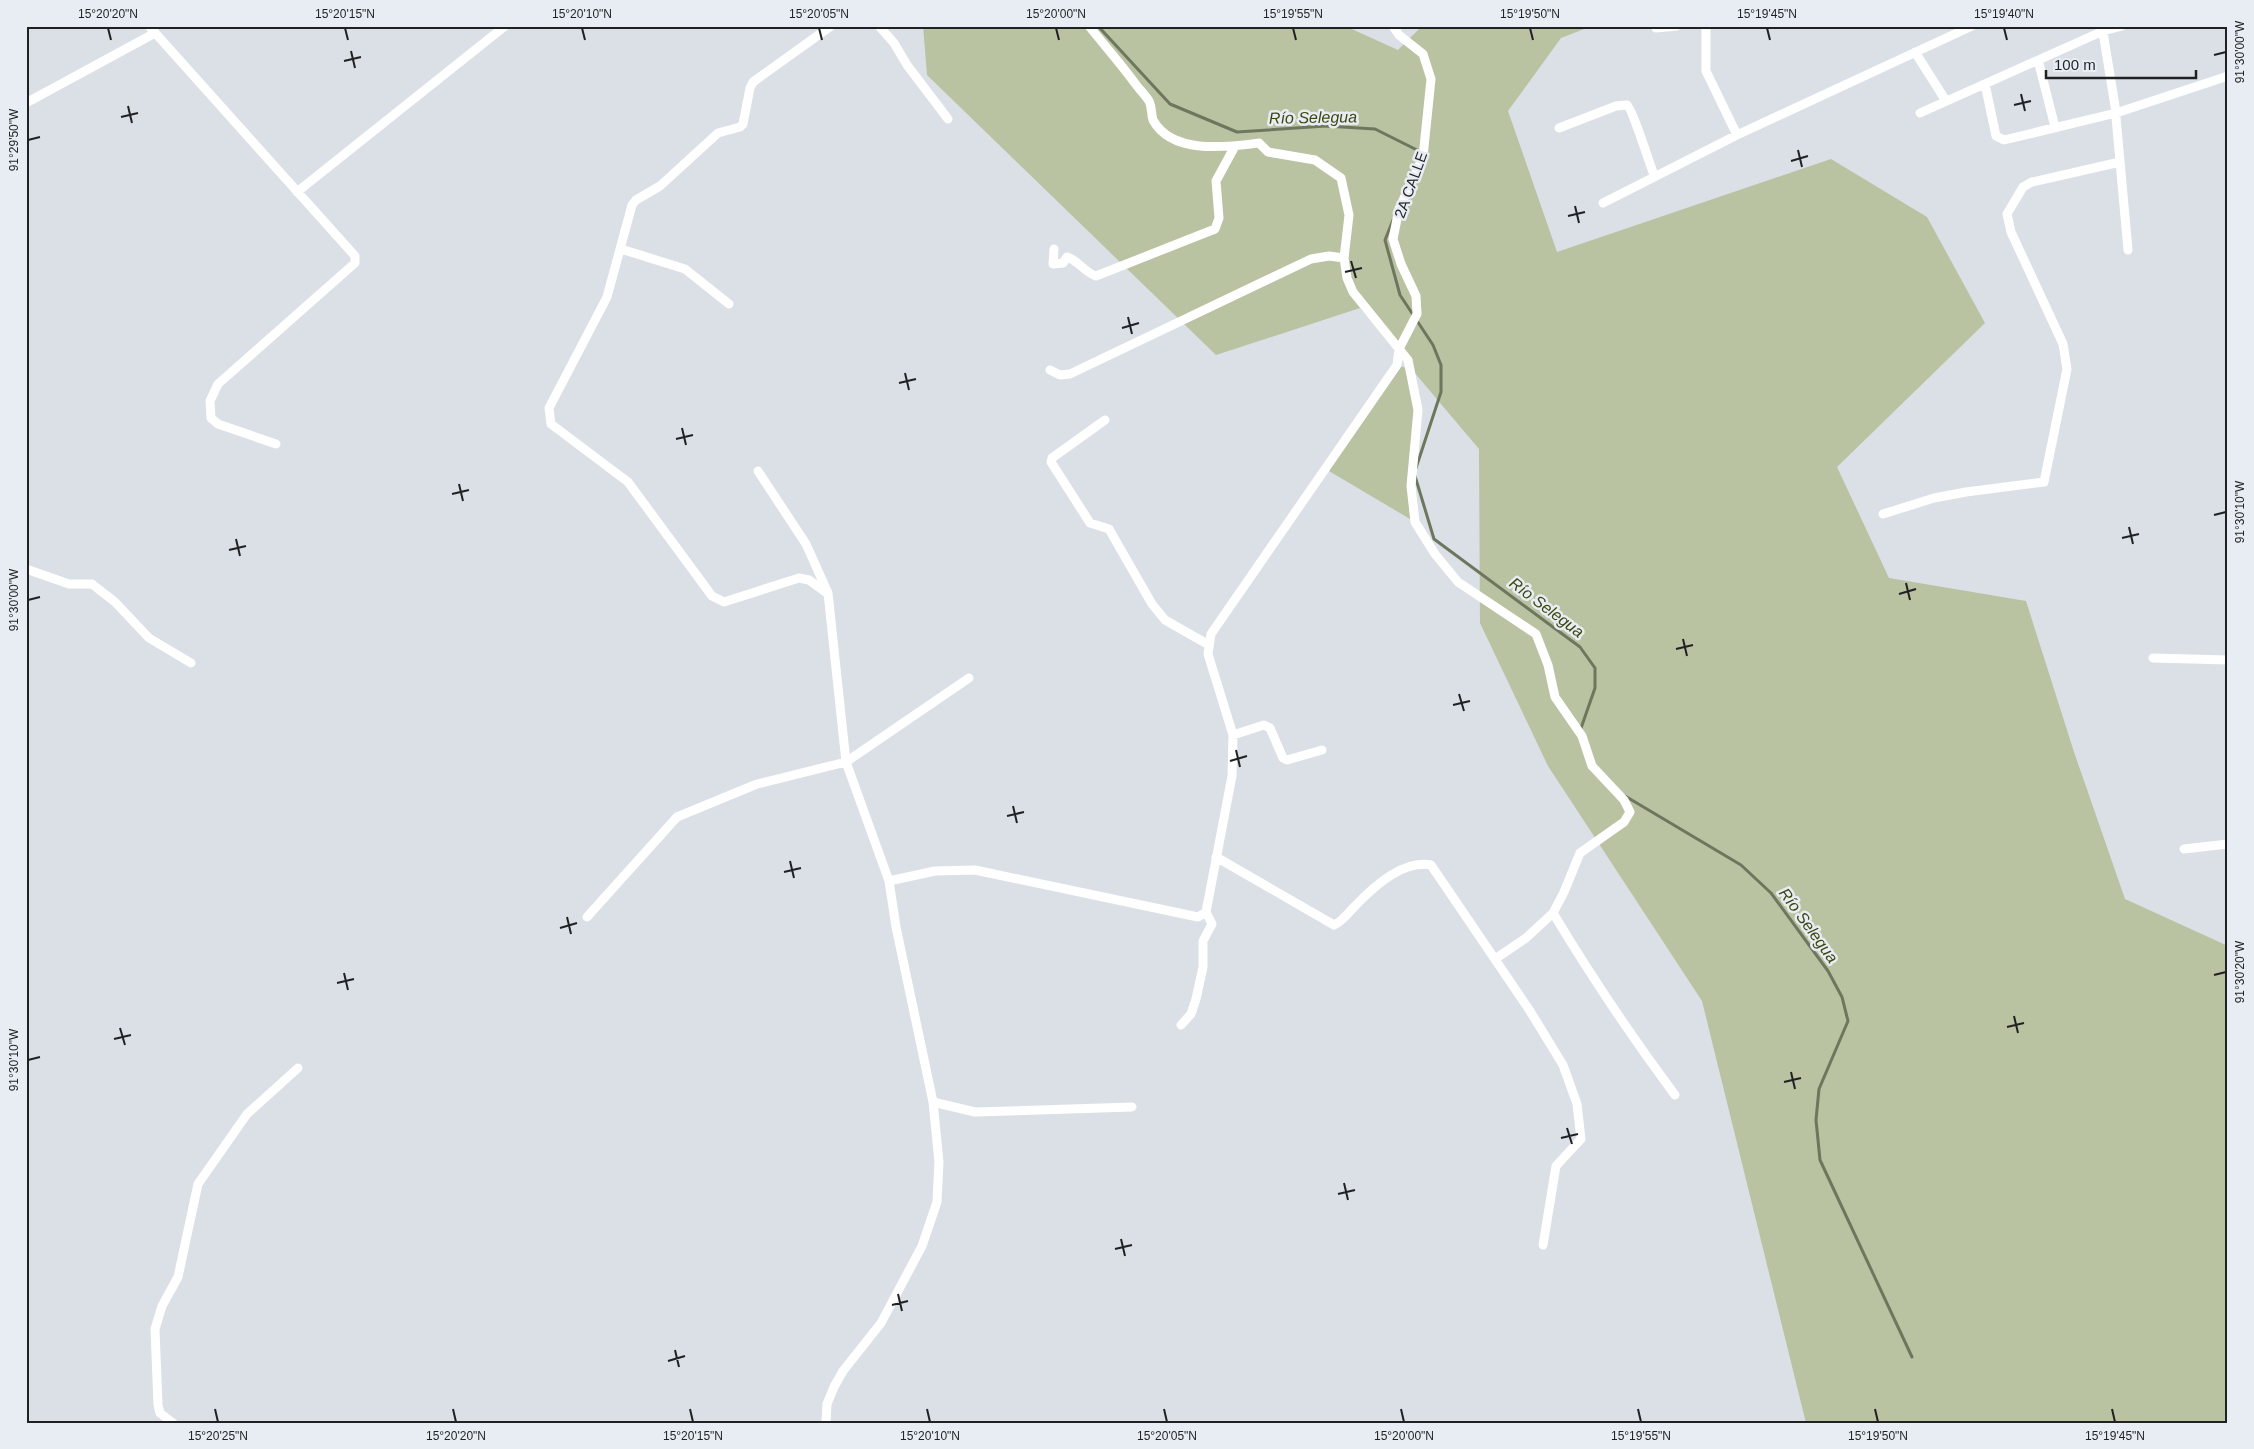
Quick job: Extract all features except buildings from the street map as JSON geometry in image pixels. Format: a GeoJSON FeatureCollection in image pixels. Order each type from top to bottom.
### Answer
{"type":"FeatureCollection","features":[{"type":"Feature","properties":{"kind":"street"},"geometry":{"type":"LineString","coordinates":[[297,192],[505,26]]}},
{"type":"Feature","properties":{"kind":"street"},"geometry":{"type":"LineString","coordinates":[[828,593],[809,580],[799,578],[724,602],[717,600],[712,596],[628,482],[551,424],[549,408],[607,297],[630,211],[636,200],[660,186],[718,133],[740,127],[744,124],[750,88],[753,82],[830,26]]}},
{"type":"Feature","properties":{"kind":"street"},"geometry":{"type":"LineString","coordinates":[[879,26],[894,43],[907,65],[948,119]]}},
{"type":"Feature","properties":{"kind":"street"},"geometry":{"type":"LineString","coordinates":[[1089,26],[1149,101],[1153,119],[1166,134],[1177,141],[1192,145],[1235,146],[1259,143],[1268,152],[1316,160],[1341,178],[1349,215],[1344,258],[1347,278],[1353,292],[1408,360],[1418,410],[1411,486],[1415,522],[1435,554],[1458,582],[1536,634],[1548,664],[1555,697],[1579,732],[1592,766],[1624,800],[1630,812],[1624,822],[1580,853],[1553,913],[1526,938],[1495,959]]}},
{"type":"Feature","properties":{"kind":"street","name":"2A CALLE"},"geometry":{"type":"LineString","coordinates":[[1209,644],[1210,634],[1397,365],[1399,349],[1415,318],[1416,296],[1401,264],[1393,238],[1399,209],[1424,157],[1431,79],[1423,54],[1399,35],[1393,26]]}},
{"type":"Feature","properties":{"kind":"street"},"geometry":{"type":"LineString","coordinates":[[1656,28],[1677,26]]}},
{"type":"Feature","properties":{"kind":"street"},"geometry":{"type":"LineString","coordinates":[[1706,26],[1706,71],[1737,134]]}},
{"type":"Feature","properties":{"kind":"street"},"geometry":{"type":"LineString","coordinates":[[1603,204],[1654,175],[1737,134],[1972,26]]}},
{"type":"Feature","properties":{"kind":"street"},"geometry":{"type":"LineString","coordinates":[[1920,113],[2103,29],[2122,26]]}},
{"type":"Feature","properties":{"kind":"street"},"geometry":{"type":"LineString","coordinates":[[2103,29],[2116,113],[2128,250]]}},
{"type":"Feature","properties":{"kind":"street"},"geometry":{"type":"LineString","coordinates":[[26,102],[152,30],[297,192],[349,246],[357,260],[218,384],[210,401],[211,418],[218,424],[276,444]]}},
{"type":"Feature","properties":{"kind":"street"},"geometry":{"type":"LineString","coordinates":[[1916,52],[1946,101]]}},
{"type":"Feature","properties":{"kind":"street"},"geometry":{"type":"LineString","coordinates":[[2038,60],[2055,127]]}},
{"type":"Feature","properties":{"kind":"street"},"geometry":{"type":"LineString","coordinates":[[1985,84],[1996,136],[2004,140],[2116,113],[2228,76]]}},
{"type":"Feature","properties":{"kind":"street"},"geometry":{"type":"LineString","coordinates":[[1559,128],[1616,106],[1627,105],[1631,110],[1654,175]]}},
{"type":"Feature","properties":{"kind":"street"},"geometry":{"type":"LineString","coordinates":[[1054,249],[1053,264],[1063,263],[1067,256],[1077,262],[1083,270],[1096,276],[1215,228],[1219,218],[1216,181],[1235,146]]}},
{"type":"Feature","properties":{"kind":"street"},"geometry":{"type":"LineString","coordinates":[[1884,514],[1934,498],[2044,482],[2064,389],[2067,358],[2063,344],[2011,232],[2007,214],[2023,187],[2032,182],[2120,162]]}},
{"type":"Feature","properties":{"kind":"street"},"geometry":{"type":"LineString","coordinates":[[621,249],[685,269],[729,304]]}},
{"type":"Feature","properties":{"kind":"street"},"geometry":{"type":"LineString","coordinates":[[1050,370],[1060,375],[1070,374],[1311,259],[1329,256],[1344,258]]}},
{"type":"Feature","properties":{"kind":"street"},"geometry":{"type":"LineString","coordinates":[[1106,420],[1052,458],[1051,462],[1090,523],[1109,529],[1152,604],[1165,620],[1182,631],[1209,644],[1208,654],[1233,735],[1232,776],[1206,912],[1212,924],[1203,941],[1203,967],[1191,1014],[1181,1024]]}},
{"type":"Feature","properties":{"kind":"street"},"geometry":{"type":"LineString","coordinates":[[758,471],[806,544],[828,593],[846,762],[889,881],[896,927],[933,1102],[939,1162],[937,1202],[922,1246],[881,1324],[843,1371],[834,1387],[827,1404],[826,1423]]}},
{"type":"Feature","properties":{"kind":"street"},"geometry":{"type":"LineString","coordinates":[[26,569],[70,584],[92,584],[115,602],[150,638],[191,663]]}},
{"type":"Feature","properties":{"kind":"street"},"geometry":{"type":"LineString","coordinates":[[2153,658],[2228,660]]}},
{"type":"Feature","properties":{"kind":"street"},"geometry":{"type":"LineString","coordinates":[[587,917],[677,817],[757,784],[846,762],[969,678]]}},
{"type":"Feature","properties":{"kind":"street"},"geometry":{"type":"LineString","coordinates":[[1233,735],[1264,725],[1270,728],[1283,758],[1287,760],[1322,750]]}},
{"type":"Feature","properties":{"kind":"street"},"geometry":{"type":"LineString","coordinates":[[2184,850],[2228,844]]}},
{"type":"Feature","properties":{"kind":"street"},"geometry":{"type":"LineString","coordinates":[[1216,858],[1334,925],[1370,890],[1406,867],[1421,863],[1431,865],[1495,959],[1563,1065],[1576,1104],[1582,1139],[1556,1166],[1554,1171],[1543,1245]]}},
{"type":"Feature","properties":{"kind":"street"},"geometry":{"type":"LineString","coordinates":[[889,881],[935,870],[975,870],[1198,917],[1206,912]]}},
{"type":"Feature","properties":{"kind":"street"},"geometry":{"type":"LineString","coordinates":[[1553,913],[1637,1044],[1675,1095]]}},
{"type":"Feature","properties":{"kind":"street"},"geometry":{"type":"LineString","coordinates":[[172,1423],[160,1413],[158,1405],[155,1329],[162,1306],[178,1277],[198,1184],[247,1114],[298,1068]]}},
{"type":"Feature","properties":{"kind":"street"},"geometry":{"type":"LineString","coordinates":[[933,1102],[975,1112],[1132,1106]]}},
{"type":"Feature","properties":{"kind":"green space"},"geometry":{"type":"Polygon","coordinates":[[[923,26],[1345,26],[1398,50],[1422,26],[1592,26],[1561,38],[1508,111],[1557,252],[1831,159],[1927,217],[1985,323],[1837,467],[1889,578],[2026,601],[2074,752],[2125,899],[2228,946],[2228,1423],[1806,1423],[1702,1001],[1548,766],[1480,623],[1479,449],[1360,308],[1216,355],[927,75],[923,26]]]}},
{"type":"Feature","properties":{"kind":"green space"},"geometry":{"type":"Polygon","coordinates":[[[1397,365],[1406,368],[1417,407],[1412,481],[1415,522],[1324,468],[1397,365]]]}},
{"type":"Feature","properties":{"kind":"waterway","name":"Río Selegua"},"geometry":{"type":"LineString","coordinates":[[1098,26],[1170,104],[1237,132],[1326,126],[1375,129],[1421,152]]}},
{"type":"Feature","properties":{"kind":"waterway","name":"Río Selegua"},"geometry":{"type":"LineString","coordinates":[[1393,220],[1385,240],[1400,295],[1433,345],[1441,365],[1441,392],[1416,468]]}},
{"type":"Feature","properties":{"kind":"waterway","name":"Río Selegua"},"geometry":{"type":"LineString","coordinates":[[1415,476],[1434,539],[1580,647],[1595,668],[1595,688],[1580,731]]}},
{"type":"Feature","properties":{"kind":"waterway","name":"Río Selegua"},"geometry":{"type":"LineString","coordinates":[[1625,796],[1741,865],[1771,893],[1828,971],[1842,997],[1848,1021],[1819,1089],[1816,1120],[1820,1160],[1912,1357]]}}]}
